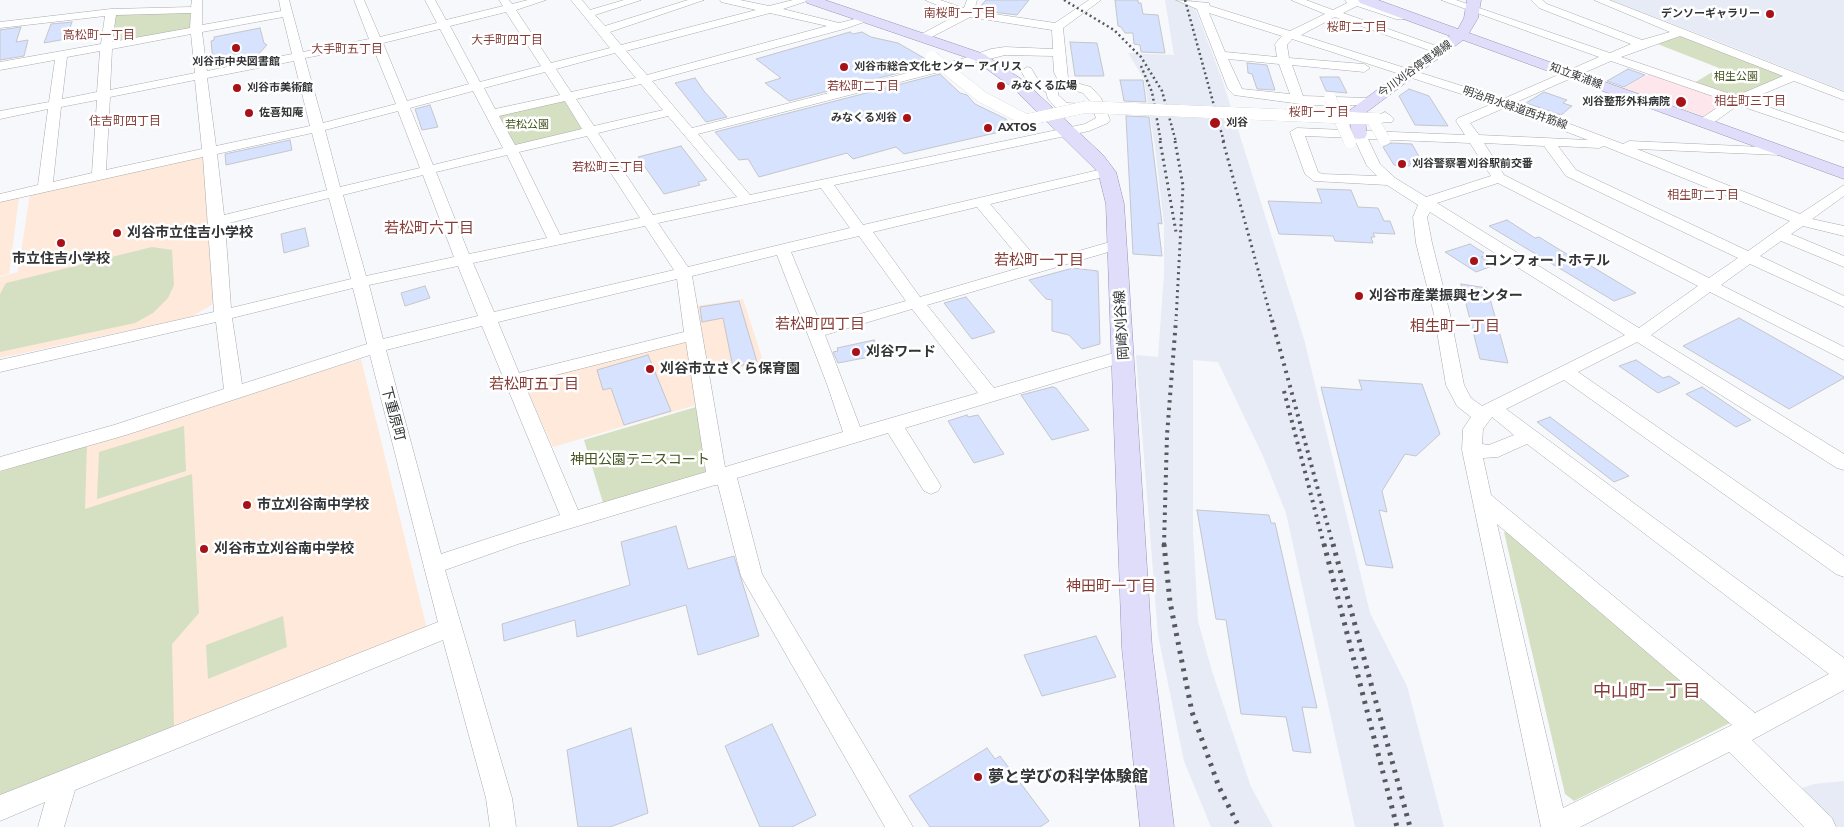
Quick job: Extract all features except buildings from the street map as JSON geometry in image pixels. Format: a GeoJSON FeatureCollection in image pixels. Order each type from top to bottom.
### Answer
{"type":"FeatureCollection","features":[{"type":"Feature","properties":{"kind":"main road","name":"岡崎刈谷線"},"geometry":{"type":"LineString","coordinates":[[812,0],[979,57],[1014,80],[1097,159],[1107,172],[1115,204],[1137,648],[1157,827]]}},
{"type":"Feature","properties":{"kind":"main road","name":"知立東浦線"},"geometry":{"type":"LineString","coordinates":[[1357,1],[1394,10],[1844,174]]}},
{"type":"Feature","properties":{"kind":"main road","name":"今川刈谷停車場線"},"geometry":{"type":"LineString","coordinates":[[1354,138],[1356,113],[1368,102],[1462,35],[1474,5]]}},
{"type":"Feature","properties":{"kind":"street"},"geometry":{"type":"LineString","coordinates":[[359,0],[464,261],[572,520]]}},
{"type":"Feature","properties":{"kind":"street"},"geometry":{"type":"LineString","coordinates":[[430,0],[511,150],[556,241]]}},
{"type":"Feature","properties":{"kind":"street"},"geometry":{"type":"LineString","coordinates":[[0,115],[376,41],[442,24],[507,4],[541,0]]}},
{"type":"Feature","properties":{"kind":"street"},"geometry":{"type":"LineString","coordinates":[[576,0],[691,132],[746,199]]}},
{"type":"Feature","properties":{"kind":"street"},"geometry":{"type":"LineString","coordinates":[[588,14],[636,0]]}},
{"type":"Feature","properties":{"kind":"street"},"geometry":{"type":"LineString","coordinates":[[602,31],[699,0]]}},
{"type":"Feature","properties":{"kind":"street"},"geometry":{"type":"LineString","coordinates":[[725,0],[820,20],[840,27]]}},
{"type":"Feature","properties":{"kind":"street"},"geometry":{"type":"LineString","coordinates":[[0,198],[318,128],[805,0]]}},
{"type":"Feature","properties":{"kind":"street"},"geometry":{"type":"LineString","coordinates":[[930,0],[968,13],[1057,27],[1096,0]]}},
{"type":"Feature","properties":{"kind":"street"},"geometry":{"type":"LineString","coordinates":[[922,38],[968,13],[972,0]]}},
{"type":"Feature","properties":{"kind":"street"},"geometry":{"type":"LineString","coordinates":[[1181,0],[1199,3],[1291,35],[1590,130],[1620,145],[1804,218],[1844,230]]}},
{"type":"Feature","properties":{"kind":"street"},"geometry":{"type":"LineString","coordinates":[[1296,0],[1441,51]]}},
{"type":"Feature","properties":{"kind":"street"},"geometry":{"type":"LineString","coordinates":[[1380,0],[1408,10],[1414,18]]}},
{"type":"Feature","properties":{"kind":"street"},"geometry":{"type":"LineString","coordinates":[[1446,0],[1474,5],[1610,57],[1844,137]]}},
{"type":"Feature","properties":{"kind":"street"},"geometry":{"type":"LineString","coordinates":[[1536,0],[1543,6],[1641,44]]}},
{"type":"Feature","properties":{"kind":"street"},"geometry":{"type":"LineString","coordinates":[[1599,0],[1844,96]]}},
{"type":"Feature","properties":{"kind":"street"},"geometry":{"type":"LineString","coordinates":[[1298,98],[1284,60],[1281,44],[1291,35],[1357,1],[1396,16],[1414,18]]}},
{"type":"Feature","properties":{"kind":"street"},"geometry":{"type":"LineString","coordinates":[[1199,3],[1234,89],[1244,94],[1298,98],[1308,101],[1368,102]]}},
{"type":"Feature","properties":{"kind":"street"},"geometry":{"type":"LineString","coordinates":[[507,4],[684,273],[693,335],[721,477],[752,576],[900,827]]}},
{"type":"Feature","properties":{"kind":"street"},"geometry":{"type":"LineString","coordinates":[[0,25],[111,12],[196,5],[196,30],[217,221],[223,314],[234,392]]}},
{"type":"Feature","properties":{"kind":"street"},"geometry":{"type":"LineString","coordinates":[[0,66],[196,30],[286,7]]}},
{"type":"Feature","properties":{"kind":"street","name":"下重原町"},"geometry":{"type":"LineString","coordinates":[[286,7],[433,565],[499,798],[503,827]]}},
{"type":"Feature","properties":{"kind":"street"},"geometry":{"type":"LineString","coordinates":[[99,176],[105,94],[106,46],[111,12]]}},
{"type":"Feature","properties":{"kind":"street"},"geometry":{"type":"LineString","coordinates":[[492,114],[644,80],[867,19]]}},
{"type":"Feature","properties":{"kind":"street"},"geometry":{"type":"LineString","coordinates":[[1057,27],[1059,53],[1052,89],[1069,85]]}},
{"type":"Feature","properties":{"kind":"street"},"geometry":{"type":"LineString","coordinates":[[1681,32],[1641,44],[1463,121],[1499,178],[1844,354]]}},
{"type":"Feature","properties":{"kind":"street"},"geometry":{"type":"LineString","coordinates":[[691,132],[1005,51],[1059,53]]}},
{"type":"Feature","properties":{"kind":"street"},"geometry":{"type":"LineString","coordinates":[[45,188],[61,55]]}},
{"type":"Feature","properties":{"kind":"street"},"geometry":{"type":"LineString","coordinates":[[1220,55],[1410,73]]}},
{"type":"Feature","properties":{"kind":"street"},"geometry":{"type":"LineString","coordinates":[[932,57],[982,97],[1026,120],[1086,107],[1126,107],[1339,118],[1379,117],[1384,140]]}},
{"type":"Feature","properties":{"kind":"street"},"geometry":{"type":"LineString","coordinates":[[0,366],[360,283],[1089,127],[1103,120],[1097,102],[1087,90],[1069,85],[1062,79],[1053,85],[1032,80],[1030,71]]}},
{"type":"Feature","properties":{"kind":"street"},"geometry":{"type":"LineString","coordinates":[[1704,123],[1737,100],[1794,76]]}},
{"type":"Feature","properties":{"kind":"street"},"geometry":{"type":"LineString","coordinates":[[1053,85],[1063,107],[1069,109],[1088,108],[1097,102]]}},
{"type":"Feature","properties":{"kind":"street"},"geometry":{"type":"LineString","coordinates":[[1330,98],[1339,118],[1374,166],[1390,180],[1844,463]]}},
{"type":"Feature","properties":{"kind":"street"},"geometry":{"type":"LineString","coordinates":[[217,221],[673,111]]}},
{"type":"Feature","properties":{"kind":"street"},"geometry":{"type":"LineString","coordinates":[[1390,180],[1319,178],[1312,174],[1297,132],[1335,134],[1354,138],[1474,139],[1780,151]]}},
{"type":"Feature","properties":{"kind":"street"},"geometry":{"type":"LineString","coordinates":[[1548,142],[1571,173],[1844,302]]}},
{"type":"Feature","properties":{"kind":"street"},"geometry":{"type":"LineString","coordinates":[[0,464],[119,430],[376,347],[1107,172]]}},
{"type":"Feature","properties":{"kind":"street"},"geometry":{"type":"LineString","coordinates":[[1499,178],[1426,204],[1420,217],[1424,242],[1442,314],[1455,385],[1464,402],[1487,411],[1529,436],[1844,672]]}},
{"type":"Feature","properties":{"kind":"street"},"geometry":{"type":"LineString","coordinates":[[825,183],[916,303],[990,395]]}},
{"type":"Feature","properties":{"kind":"street"},"geometry":{"type":"LineString","coordinates":[[1844,189],[1749,258],[1638,334],[1487,411],[1473,429],[1472,450],[1481,499],[1554,826],[1742,732],[1844,678]]}},
{"type":"Feature","properties":{"kind":"street"},"geometry":{"type":"LineString","coordinates":[[981,203],[1036,268]]}},
{"type":"Feature","properties":{"kind":"street"},"geometry":{"type":"LineString","coordinates":[[1780,235],[1844,262]]}},
{"type":"Feature","properties":{"kind":"street"},"geometry":{"type":"LineString","coordinates":[[815,332],[1117,245]]}},
{"type":"Feature","properties":{"kind":"street"},"geometry":{"type":"LineString","coordinates":[[782,249],[836,384],[854,438]]}},
{"type":"Feature","properties":{"kind":"street"},"geometry":{"type":"LineString","coordinates":[[514,380],[693,335]]}},
{"type":"Feature","properties":{"kind":"street"},"geometry":{"type":"LineString","coordinates":[[433,565],[572,520],[854,438],[990,395],[1124,356]]}},
{"type":"Feature","properties":{"kind":"street"},"geometry":{"type":"LineString","coordinates":[[1565,372],[1844,568]]}},
{"type":"Feature","properties":{"kind":"street"},"geometry":{"type":"LineString","coordinates":[[894,425],[931,486]]}},
{"type":"Feature","properties":{"kind":"street"},"geometry":{"type":"LineString","coordinates":[[1472,450],[1491,452],[1529,436]]}},
{"type":"Feature","properties":{"kind":"street"},"geometry":{"type":"LineString","coordinates":[[1481,499],[1742,732],[1823,827]]}},
{"type":"Feature","properties":{"kind":"street"},"geometry":{"type":"LineString","coordinates":[[0,808],[450,628]]}},
{"type":"Feature","properties":{"kind":"street"},"geometry":{"type":"LineString","coordinates":[[52,827],[64,782]]}},
{"type":"Feature","properties":{"kind":"shaded area"},"geometry":{"type":"Polygon","coordinates":[[[1165,0],[1192,0],[1223,82],[1304,339],[1370,613],[1407,686],[1444,827],[1355,827],[1286,513],[1263,456],[1218,362],[1193,360],[1193,532],[1198,621],[1212,671],[1251,787],[1273,827],[1211,827],[1184,761],[1158,635],[1136,355],[1158,357],[1164,275],[1164,224],[1155,147],[1144,79],[1128,53],[1174,55],[1165,0]]]}},
{"type":"Feature","properties":{"kind":"shaded area"},"geometry":{"type":"Polygon","coordinates":[[[1610,0],[1844,0],[1844,91],[1712,39],[1610,0]]]}},
{"type":"Feature","properties":{"kind":"shaded area","name":"刈谷整形外科病院"},"geometry":{"type":"Polygon","coordinates":[[[1651,73],[1731,100],[1705,117],[1624,88],[1651,73]]]}},
{"type":"Feature","properties":{"kind":"shaded area","name":"刈谷市立住吉小学校"},"geometry":{"type":"Polygon","coordinates":[[[203,155],[215,303],[191,317],[0,358],[0,277],[18,272],[30,194],[203,155]]]}},
{"type":"Feature","properties":{"kind":"shaded area"},"geometry":{"type":"Polygon","coordinates":[[[19,197],[9,274],[0,276],[0,202],[19,197]]]}},
{"type":"Feature","properties":{"kind":"shaded area","name":"刈谷市立さくら保育園"},"geometry":{"type":"Polygon","coordinates":[[[743,299],[764,364],[695,374],[696,405],[553,447],[523,382],[700,337],[696,306],[743,299]]]}},
{"type":"Feature","properties":{"kind":"shaded area","name":"刈谷市立刈谷南中学校"},"geometry":{"type":"Polygon","coordinates":[[[361,359],[427,629],[0,802],[0,469],[361,359]]]}},
{"type":"Feature","properties":{"kind":"shaded area"},"geometry":{"type":"Polygon","coordinates":[[[1844,781],[1844,827],[1832,827],[1796,790],[1814,784],[1844,781]]]}},
{"type":"Feature","properties":{"kind":"green space"},"geometry":{"type":"Polygon","coordinates":[[[190,11],[191,30],[112,44],[115,14],[190,11]]]}},
{"type":"Feature","properties":{"kind":"green space","name":"相生公園"},"geometry":{"type":"Polygon","coordinates":[[[1683,36],[1785,76],[1734,97],[1694,83],[1719,68],[1655,43],[1683,36]]]}},
{"type":"Feature","properties":{"kind":"green space","name":"若松公園"},"geometry":{"type":"Polygon","coordinates":[[[563,99],[583,129],[515,146],[497,115],[563,99]]]}},
{"type":"Feature","properties":{"kind":"green space"},"geometry":{"type":"Polygon","coordinates":[[[152,247],[172,250],[174,285],[168,298],[153,313],[135,323],[0,352],[0,294],[6,283],[152,247]]]}},
{"type":"Feature","properties":{"kind":"green space","name":"神田公園テニスコート"},"geometry":{"type":"Polygon","coordinates":[[[696,407],[707,477],[604,506],[584,440],[696,407]]]}},
{"type":"Feature","properties":{"kind":"green space"},"geometry":{"type":"Polygon","coordinates":[[[184,426],[186,471],[97,499],[99,452],[184,426]]]}},
{"type":"Feature","properties":{"kind":"green space"},"geometry":{"type":"Polygon","coordinates":[[[87,445],[85,509],[192,474],[199,613],[172,644],[174,726],[0,797],[0,472],[87,445]]]}},
{"type":"Feature","properties":{"kind":"green space"},"geometry":{"type":"Polygon","coordinates":[[[1504,532],[1515,533],[1732,722],[1574,801],[1565,794],[1504,532]]]}},
{"type":"Feature","properties":{"kind":"green space"},"geometry":{"type":"Polygon","coordinates":[[[283,616],[287,647],[208,679],[206,645],[283,616]]]}},
{"type":"Feature","properties":{"kind":"railway"},"geometry":{"type":"LineString","coordinates":[[1064,0],[1114,30],[1141,57],[1162,91],[1176,142]]}},
{"type":"Feature","properties":{"kind":"railway"},"geometry":{"type":"LineString","coordinates":[[1185,0],[1224,142]]}},
{"type":"Feature","properties":{"kind":"railway"},"geometry":{"type":"LineString","coordinates":[[1141,66],[1152,92],[1161,142]]}},
{"type":"Feature","properties":{"kind":"railway"},"geometry":{"type":"LineString","coordinates":[[1160,141],[1176,232]]}},
{"type":"Feature","properties":{"kind":"railway"},"geometry":{"type":"LineString","coordinates":[[1175,141],[1183,186],[1176,321]]}},
{"type":"Feature","properties":{"kind":"railway"},"geometry":{"type":"LineString","coordinates":[[1223,141],[1272,321]]}},
{"type":"Feature","properties":{"kind":"railway"},"geometry":{"type":"LineString","coordinates":[[1164,544],[1167,435],[1176,320]]}},
{"type":"Feature","properties":{"kind":"railway"},"geometry":{"type":"LineString","coordinates":[[1272,320],[1333,545]]}},
{"type":"Feature","properties":{"kind":"railway"},"geometry":{"type":"LineString","coordinates":[[1284,391],[1324,545]]}},
{"type":"Feature","properties":{"kind":"railway"},"geometry":{"type":"LineString","coordinates":[[1164,544],[1170,602],[1192,712],[1219,787],[1239,827]]}},
{"type":"Feature","properties":{"kind":"railway"},"geometry":{"type":"LineString","coordinates":[[1324,544],[1397,827]]}},
{"type":"Feature","properties":{"kind":"railway"},"geometry":{"type":"LineString","coordinates":[[1333,544],[1410,827]]}},
{"type":"Feature","properties":{"kind":"place","name":"デンソーギャラリー"},"geometry":{"type":"Point","coordinates":[1770,14]}},
{"type":"Feature","properties":{"kind":"place","name":"刈谷市中央図書館"},"geometry":{"type":"Point","coordinates":[236,48]}},
{"type":"Feature","properties":{"kind":"place","name":"刈谷市総合文化センター アイリス"},"geometry":{"type":"Point","coordinates":[844,67]}},
{"type":"Feature","properties":{"kind":"place","name":"みなくる広場"},"geometry":{"type":"Point","coordinates":[1001,86]}},
{"type":"Feature","properties":{"kind":"place","name":"刈谷市美術館"},"geometry":{"type":"Point","coordinates":[237,88]}},
{"type":"Feature","properties":{"kind":"place","name":"刈谷整形外科病院"},"geometry":{"type":"Point","coordinates":[1681,102]}},
{"type":"Feature","properties":{"kind":"place","name":"佐喜知庵"},"geometry":{"type":"Point","coordinates":[249,113]}},
{"type":"Feature","properties":{"kind":"place","name":"みなくる刈谷"},"geometry":{"type":"Point","coordinates":[907,118]}},
{"type":"Feature","properties":{"kind":"place","name":"刈谷"},"geometry":{"type":"Point","coordinates":[1215,123]}},
{"type":"Feature","properties":{"kind":"place","name":"AXTOS"},"geometry":{"type":"Point","coordinates":[988,128]}},
{"type":"Feature","properties":{"kind":"place","name":"刈谷警察署刈谷駅前交番"},"geometry":{"type":"Point","coordinates":[1402,164]}},
{"type":"Feature","properties":{"kind":"place","name":"刈谷市立住吉小学校"},"geometry":{"type":"Point","coordinates":[117,233]}},
{"type":"Feature","properties":{"kind":"place","name":"市立住吉小学校"},"geometry":{"type":"Point","coordinates":[61,243]}},
{"type":"Feature","properties":{"kind":"place","name":"コンフォートホテル"},"geometry":{"type":"Point","coordinates":[1474,261]}},
{"type":"Feature","properties":{"kind":"place","name":"刈谷市産業振興センター"},"geometry":{"type":"Point","coordinates":[1359,296]}},
{"type":"Feature","properties":{"kind":"place","name":"刈谷ワード"},"geometry":{"type":"Point","coordinates":[856,352]}},
{"type":"Feature","properties":{"kind":"place","name":"刈谷市立さくら保育園"},"geometry":{"type":"Point","coordinates":[650,369]}},
{"type":"Feature","properties":{"kind":"place","name":"市立刈谷南中学校"},"geometry":{"type":"Point","coordinates":[247,505]}},
{"type":"Feature","properties":{"kind":"place","name":"刈谷市立刈谷南中学校"},"geometry":{"type":"Point","coordinates":[204,549]}},
{"type":"Feature","properties":{"kind":"place","name":"夢と学びの科学体験館"},"geometry":{"type":"Point","coordinates":[978,777]}},
{"type":"Feature","properties":{"kind":"district","name":"南桜町一丁目"},"geometry":{"type":"Point","coordinates":[960,13]}},
{"type":"Feature","properties":{"kind":"district","name":"桜町二丁目"},"geometry":{"type":"Point","coordinates":[1357,27]}},
{"type":"Feature","properties":{"kind":"district","name":"高松町一丁目"},"geometry":{"type":"Point","coordinates":[99,35]}},
{"type":"Feature","properties":{"kind":"district","name":"大手町四丁目"},"geometry":{"type":"Point","coordinates":[507,40]}},
{"type":"Feature","properties":{"kind":"district","name":"大手町五丁目"},"geometry":{"type":"Point","coordinates":[347,49]}},
{"type":"Feature","properties":{"kind":"district","name":"若松町二丁目"},"geometry":{"type":"Point","coordinates":[863,86]}},
{"type":"Feature","properties":{"kind":"district","name":"相生町三丁目"},"geometry":{"type":"Point","coordinates":[1750,101]}},
{"type":"Feature","properties":{"kind":"district","name":"桜町一丁目"},"geometry":{"type":"Point","coordinates":[1319,112]}},
{"type":"Feature","properties":{"kind":"district","name":"住吉町四丁目"},"geometry":{"type":"Point","coordinates":[125,121]}},
{"type":"Feature","properties":{"kind":"district","name":"若松町三丁目"},"geometry":{"type":"Point","coordinates":[608,167]}},
{"type":"Feature","properties":{"kind":"district","name":"相生町二丁目"},"geometry":{"type":"Point","coordinates":[1703,195]}},
{"type":"Feature","properties":{"kind":"district","name":"若松町六丁目"},"geometry":{"type":"Point","coordinates":[429,229]}},
{"type":"Feature","properties":{"kind":"district","name":"若松町一丁目"},"geometry":{"type":"Point","coordinates":[1039,261]}},
{"type":"Feature","properties":{"kind":"district","name":"若松町四丁目"},"geometry":{"type":"Point","coordinates":[820,325]}},
{"type":"Feature","properties":{"kind":"district","name":"相生町一丁目"},"geometry":{"type":"Point","coordinates":[1455,327]}},
{"type":"Feature","properties":{"kind":"district","name":"若松町五丁目"},"geometry":{"type":"Point","coordinates":[534,385]}},
{"type":"Feature","properties":{"kind":"district","name":"神田町一丁目"},"geometry":{"type":"Point","coordinates":[1111,587]}},
{"type":"Feature","properties":{"kind":"district","name":"中山町一丁目"},"geometry":{"type":"Point","coordinates":[1647,692]}}]}
